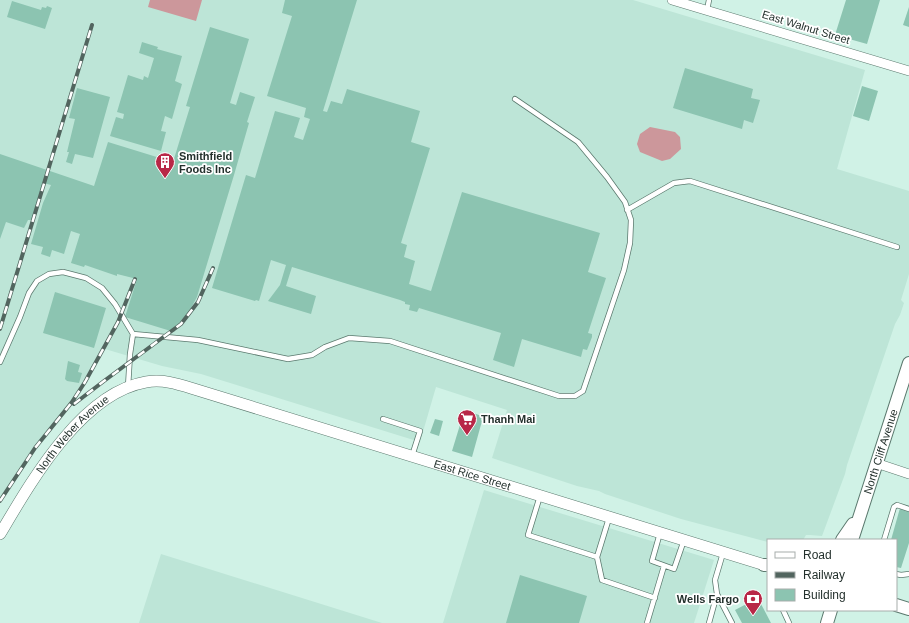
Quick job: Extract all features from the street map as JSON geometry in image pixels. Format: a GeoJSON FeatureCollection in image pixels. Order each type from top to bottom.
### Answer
{"type":"FeatureCollection","features":[{"type":"Feature","properties":{"kind":"main road","name":"North Cliff Avenue"},"geometry":{"type":"LineString","coordinates":[[852,539],[909,363]]}},
{"type":"Feature","properties":{"kind":"main road"},"geometry":{"type":"LineString","coordinates":[[843,539],[861,511]]}},
{"type":"Feature","properties":{"kind":"main road"},"geometry":{"type":"LineString","coordinates":[[897,605],[909,609]]}},
{"type":"Feature","properties":{"kind":"main road"},"geometry":{"type":"LineString","coordinates":[[827,623],[831,611]]}},
{"type":"Feature","properties":{"kind":"street","name":"East Walnut Street"},"geometry":{"type":"LineString","coordinates":[[672,0],[909,71]]}},
{"type":"Feature","properties":{"kind":"street","name":"North Weber Avenue"},"geometry":{"type":"LineString","coordinates":[[0,534],[29,486],[67,435],[82,418],[96,406],[128,387],[146,382],[156,381],[177,384]]}},
{"type":"Feature","properties":{"kind":"street","name":"East Rice Street"},"geometry":{"type":"LineString","coordinates":[[177,384],[767,565]]}},
{"type":"Feature","properties":{"kind":"street"},"geometry":{"type":"LineString","coordinates":[[876,464],[909,474]]}},
{"type":"Feature","properties":{"kind":"lane"},"geometry":{"type":"LineString","coordinates":[[707,10],[709,0]]}},
{"type":"Feature","properties":{"kind":"lane"},"geometry":{"type":"LineString","coordinates":[[133,334],[198,340],[288,359],[312,355],[325,347],[349,338],[390,341],[559,396],[575,396],[583,391],[624,270],[630,243],[631,220],[625,202],[578,142],[515,100]]}},
{"type":"Feature","properties":{"kind":"lane"},"geometry":{"type":"LineString","coordinates":[[627,210],[674,183],[690,182],[897,247]]}},
{"type":"Feature","properties":{"kind":"lane"},"geometry":{"type":"LineString","coordinates":[[0,359],[29,293],[37,280],[49,274],[63,272],[86,278],[102,288],[115,304],[133,334],[128,387]]}},
{"type":"Feature","properties":{"kind":"lane"},"geometry":{"type":"LineString","coordinates":[[383,419],[420,431],[412,456]]}},
{"type":"Feature","properties":{"kind":"lane"},"geometry":{"type":"LineString","coordinates":[[540,496],[528,535],[597,557]]}},
{"type":"Feature","properties":{"kind":"lane"},"geometry":{"type":"LineString","coordinates":[[884,539],[894,507],[897,505],[909,509]]}},
{"type":"Feature","properties":{"kind":"lane"},"geometry":{"type":"LineString","coordinates":[[609,517],[597,557],[602,580],[655,598]]}},
{"type":"Feature","properties":{"kind":"lane"},"geometry":{"type":"LineString","coordinates":[[660,533],[652,561],[674,569],[684,540]]}},
{"type":"Feature","properties":{"kind":"lane"},"geometry":{"type":"LineString","coordinates":[[724,552],[715,580],[717,594],[732,623]]}},
{"type":"Feature","properties":{"kind":"lane"},"geometry":{"type":"LineString","coordinates":[[647,623],[664,566]]}},
{"type":"Feature","properties":{"kind":"lane"},"geometry":{"type":"LineString","coordinates":[[897,574],[909,574]]}},
{"type":"Feature","properties":{"kind":"lane"},"geometry":{"type":"LineString","coordinates":[[709,623],[717,594]]}},
{"type":"Feature","properties":{"kind":"lane"},"geometry":{"type":"LineString","coordinates":[[783,611],[789,623]]}},
{"type":"Feature","properties":{"kind":"shaded area"},"geometry":{"type":"Polygon","coordinates":[[[0,0],[633,0],[865,70],[837,169],[909,191],[909,274],[901,300],[904,303],[895,324],[845,474],[822,536],[806,535],[804,539],[767,539],[767,542],[681,519],[599,491],[577,486],[492,458],[507,410],[436,387],[420,442],[201,374],[162,366],[105,349],[72,402],[35,448],[0,501],[0,0]]]}},
{"type":"Feature","properties":{"kind":"shaded area"},"geometry":{"type":"Polygon","coordinates":[[[150,0],[202,0],[196,21],[148,7],[150,0]]]}},
{"type":"Feature","properties":{"kind":"shaded area"},"geometry":{"type":"Polygon","coordinates":[[[650,127],[675,132],[680,137],[681,149],[670,159],[662,161],[640,152],[637,144],[640,134],[650,127]]]}},
{"type":"Feature","properties":{"kind":"shaded area"},"geometry":{"type":"Polygon","coordinates":[[[484,490],[714,560],[694,623],[443,623],[484,490]]]}},
{"type":"Feature","properties":{"kind":"shaded area"},"geometry":{"type":"Polygon","coordinates":[[[161,554],[382,623],[139,623],[161,554]]]}},
{"type":"Feature","properties":{"kind":"building"},"geometry":{"type":"Polygon","coordinates":[[[285,0],[357,0],[323,111],[327,112],[331,101],[342,104],[347,89],[420,111],[411,142],[430,148],[401,243],[407,245],[404,257],[415,261],[409,284],[431,291],[462,192],[600,233],[588,272],[606,278],[588,333],[592,334],[592,337],[587,350],[583,349],[581,357],[522,339],[514,367],[493,360],[501,333],[419,308],[417,312],[409,310],[410,305],[405,304],[405,302],[400,300],[292,267],[286,286],[316,296],[311,314],[268,301],[280,285],[286,265],[271,260],[259,301],[212,288],[246,175],[255,178],[275,111],[300,118],[294,137],[303,140],[310,119],[304,117],[306,108],[267,96],[292,16],[282,13],[285,0]]]}},
{"type":"Feature","properties":{"kind":"building"},"geometry":{"type":"Polygon","coordinates":[[[846,0],[880,0],[867,44],[835,35],[846,0]]]}},
{"type":"Feature","properties":{"kind":"building"},"geometry":{"type":"Polygon","coordinates":[[[12,1],[41,10],[42,7],[46,8],[47,6],[52,8],[45,29],[7,17],[12,1]]]}},
{"type":"Feature","properties":{"kind":"building"},"geometry":{"type":"Polygon","coordinates":[[[909,7],[909,27],[903,25],[909,7]]]}},
{"type":"Feature","properties":{"kind":"building","name":"Smithfield Foods Inc"},"geometry":{"type":"Polygon","coordinates":[[[210,27],[249,39],[230,103],[236,105],[240,92],[255,97],[247,122],[249,123],[234,175],[197,297],[189,312],[174,332],[125,317],[137,279],[117,274],[117,276],[85,265],[84,267],[71,263],[80,234],[71,231],[64,254],[52,250],[50,257],[41,254],[43,247],[31,244],[43,203],[51,185],[43,183],[32,220],[28,220],[24,228],[6,222],[0,239],[0,154],[94,186],[108,142],[173,162],[190,107],[186,106],[210,27]]]}},
{"type":"Feature","properties":{"kind":"building"},"geometry":{"type":"Polygon","coordinates":[[[142,42],[158,47],[157,49],[182,56],[175,81],[182,84],[172,119],[165,116],[161,131],[166,132],[161,151],[110,136],[116,117],[123,119],[124,114],[117,112],[128,75],[143,80],[144,76],[148,78],[154,58],[139,53],[142,42]]]}},
{"type":"Feature","properties":{"kind":"building"},"geometry":{"type":"Polygon","coordinates":[[[685,68],[753,89],[751,98],[760,100],[753,123],[744,120],[742,129],[673,108],[685,68]]]}},
{"type":"Feature","properties":{"kind":"building"},"geometry":{"type":"Polygon","coordinates":[[[862,86],[878,91],[869,121],[853,116],[862,86]]]}},
{"type":"Feature","properties":{"kind":"building"},"geometry":{"type":"Polygon","coordinates":[[[77,88],[110,97],[93,158],[75,154],[72,164],[66,162],[75,119],[69,118],[77,88]]]}},
{"type":"Feature","properties":{"kind":"building"},"geometry":{"type":"Polygon","coordinates":[[[55,292],[106,308],[94,348],[43,333],[55,292]]]}},
{"type":"Feature","properties":{"kind":"building"},"geometry":{"type":"Polygon","coordinates":[[[68,361],[80,365],[78,372],[82,373],[79,383],[67,381],[65,379],[68,361]]]}},
{"type":"Feature","properties":{"kind":"building","name":"Thanh Mai"},"geometry":{"type":"Polygon","coordinates":[[[467,411],[482,416],[472,457],[452,451],[463,415],[465,416],[467,411]]]}},
{"type":"Feature","properties":{"kind":"building"},"geometry":{"type":"Polygon","coordinates":[[[435,419],[443,421],[439,436],[430,433],[435,419]]]}},
{"type":"Feature","properties":{"kind":"building"},"geometry":{"type":"Polygon","coordinates":[[[900,508],[909,511],[909,543],[901,568],[897,567],[897,539],[891,539],[900,508]]]}},
{"type":"Feature","properties":{"kind":"building"},"geometry":{"type":"Polygon","coordinates":[[[520,575],[587,596],[579,623],[506,623],[520,575]]]}},
{"type":"Feature","properties":{"kind":"building","name":"Wells Fargo"},"geometry":{"type":"Polygon","coordinates":[[[754,600],[757,604],[760,602],[771,623],[742,623],[735,610],[754,600]]]}},
{"type":"Feature","properties":{"kind":"railway"},"geometry":{"type":"LineString","coordinates":[[0,329],[92,25]]}},
{"type":"Feature","properties":{"kind":"railway"},"geometry":{"type":"LineString","coordinates":[[74,404],[181,324],[198,302],[213,268]]}},
{"type":"Feature","properties":{"kind":"railway"},"geometry":{"type":"LineString","coordinates":[[0,501],[35,448],[72,402],[85,382],[118,322],[135,279]]}},
{"type":"Feature","properties":{"kind":"place","name":"Smithfield Foods Inc"},"geometry":{"type":"Point","coordinates":[165,179]}},
{"type":"Feature","properties":{"kind":"place","name":"Thanh Mai"},"geometry":{"type":"Point","coordinates":[467,436]}},
{"type":"Feature","properties":{"kind":"place","name":"Wells Fargo"},"geometry":{"type":"Point","coordinates":[753,616]}}]}
